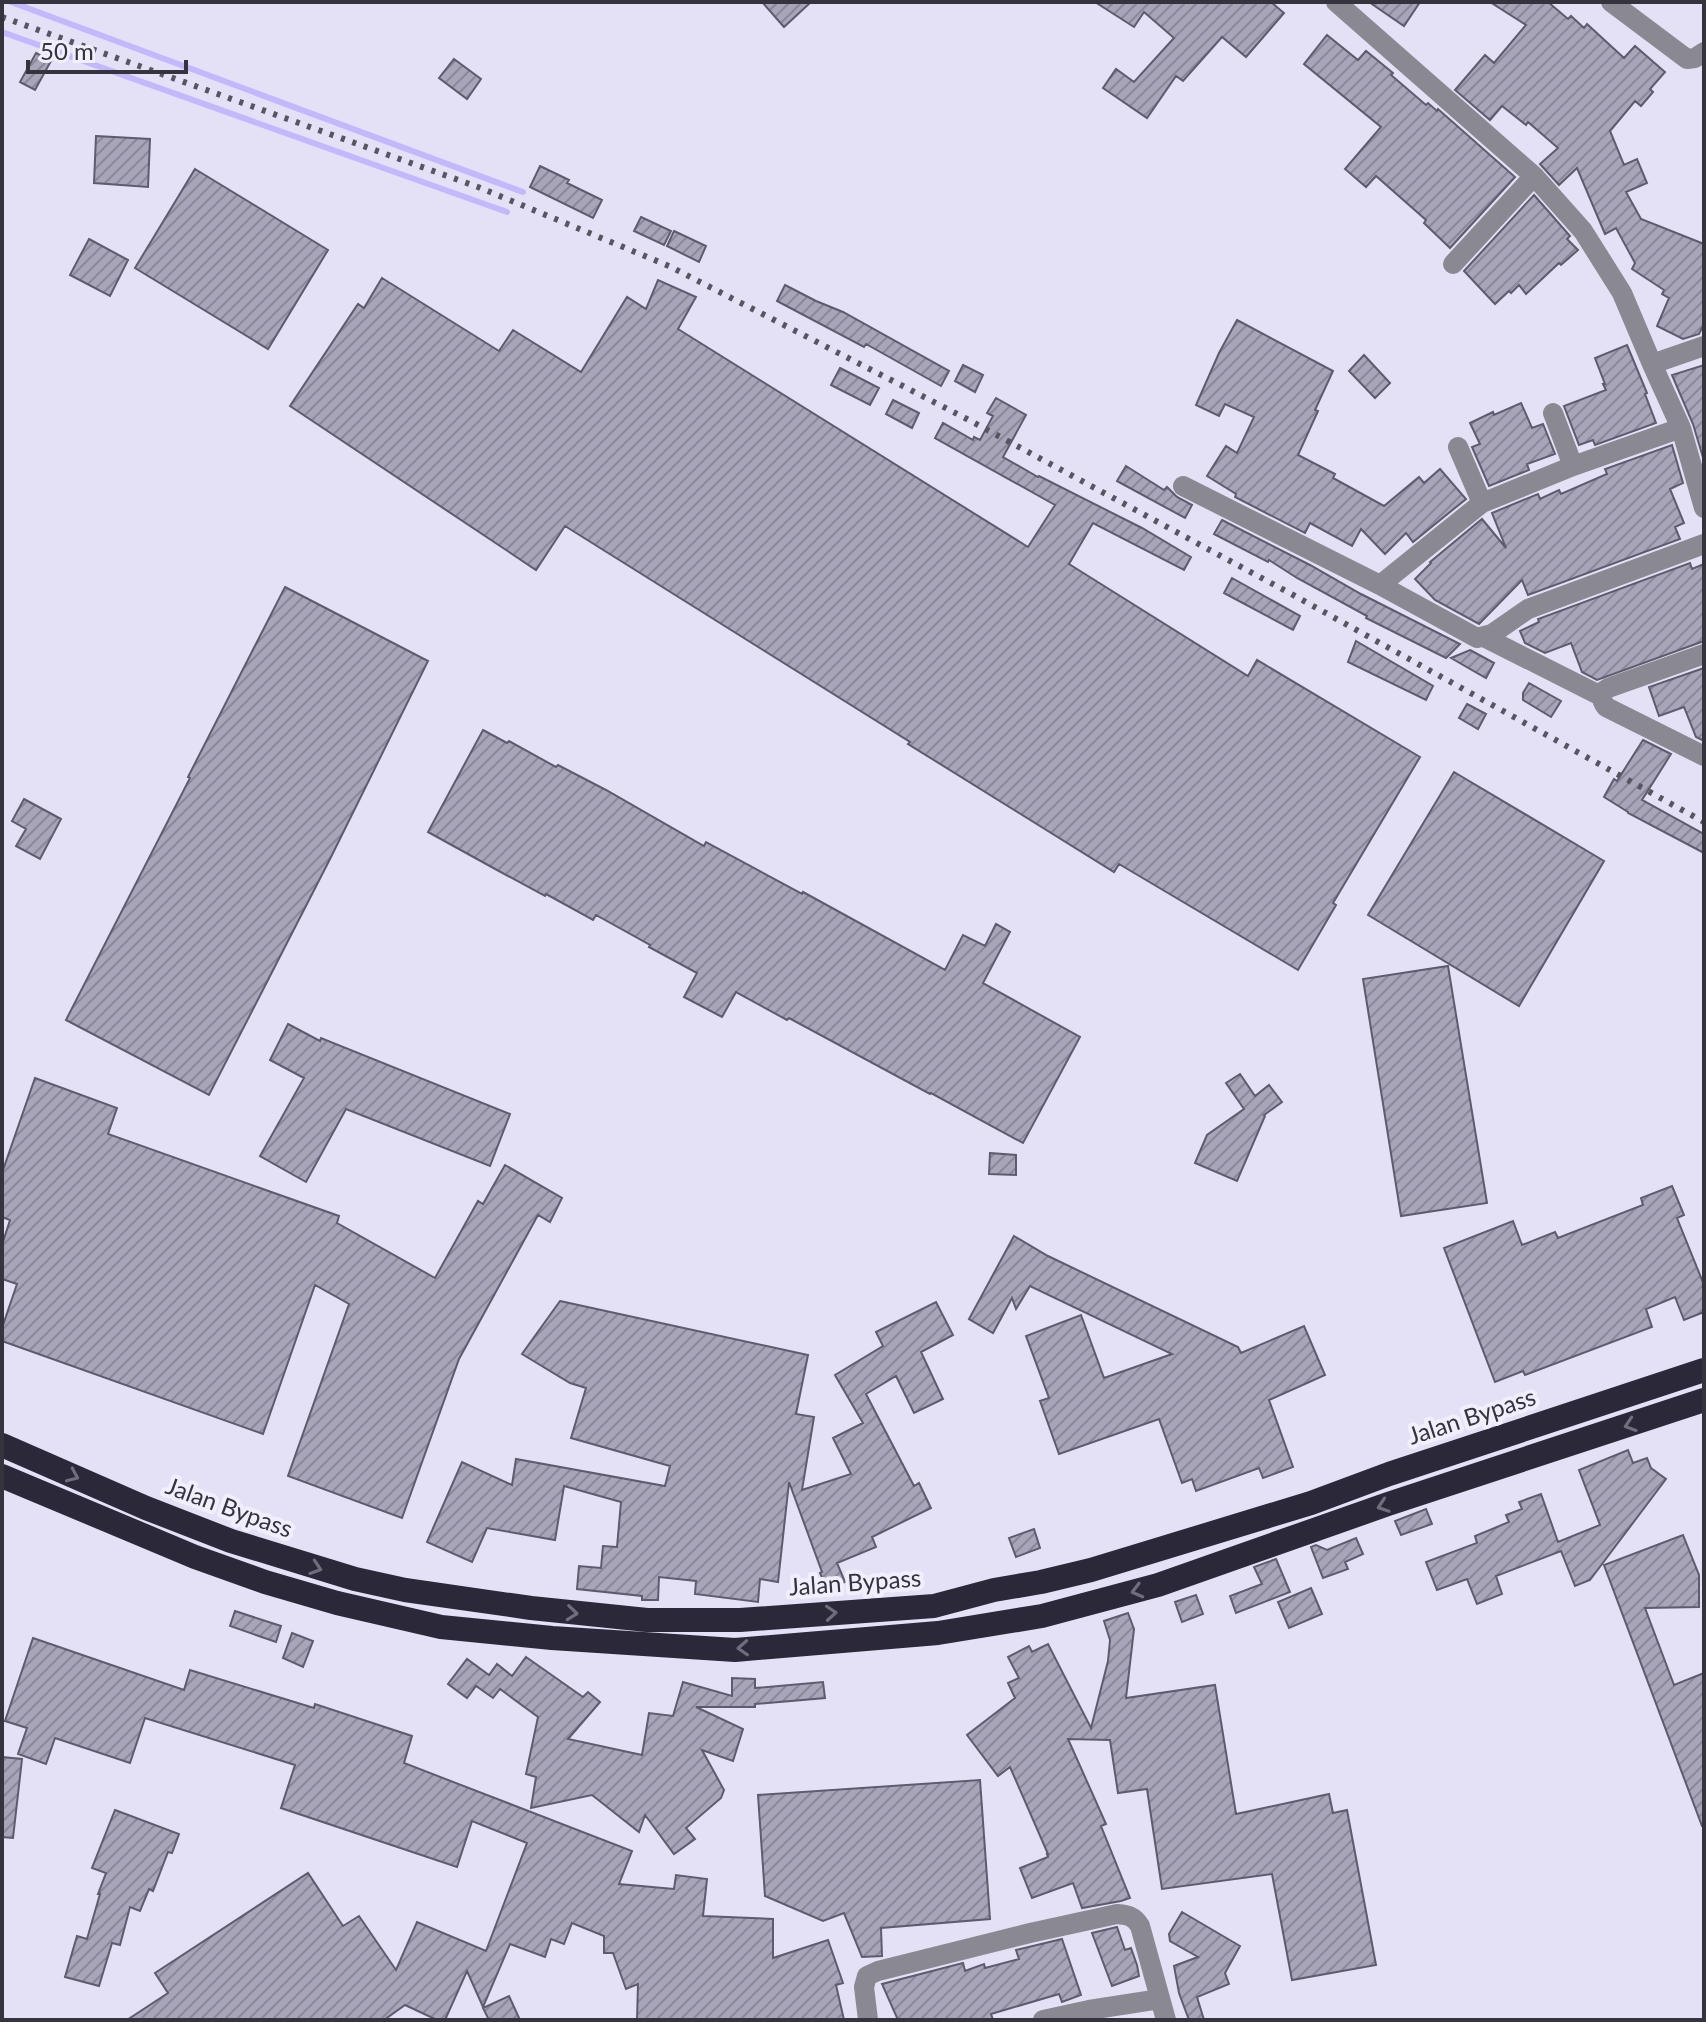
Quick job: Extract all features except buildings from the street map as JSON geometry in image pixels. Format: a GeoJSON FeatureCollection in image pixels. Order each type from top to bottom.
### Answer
{"type":"FeatureCollection","features":[{"type":"Feature","properties":{"kind":"highway","name":"Jalan Bypass"},"geometry":{"type":"LineString","coordinates":[[2,1445],[146,1508],[231,1541],[355,1579],[435,1595],[555,1611],[647,1620],[740,1620],[934,1606],[1091,1570],[1311,1503],[1389,1474],[1704,1370]]}},
{"type":"Feature","properties":{"kind":"highway"},"geometry":{"type":"LineString","coordinates":[[2,1476],[195,1557],[265,1582],[352,1606],[441,1627],[735,1650],[938,1633],[1042,1616],[1158,1585],[1388,1504],[1704,1400]]}},
{"type":"Feature","properties":{"kind":"street"},"geometry":{"type":"LineString","coordinates":[[1336,2],[1534,176],[1583,231],[1622,293],[1652,364],[1690,435],[1704,508]]}},
{"type":"Feature","properties":{"kind":"street"},"geometry":{"type":"LineString","coordinates":[[1611,2],[1687,59],[1704,52]]}},
{"type":"Feature","properties":{"kind":"street"},"geometry":{"type":"LineString","coordinates":[[1453,264],[1534,176]]}},
{"type":"Feature","properties":{"kind":"street"},"geometry":{"type":"LineString","coordinates":[[1652,364],[1704,346]]}},
{"type":"Feature","properties":{"kind":"street"},"geometry":{"type":"LineString","coordinates":[[1553,413],[1573,466]]}},
{"type":"Feature","properties":{"kind":"street"},"geometry":{"type":"LineString","coordinates":[[1380,585],[1482,503],[1573,466],[1690,435]]}},
{"type":"Feature","properties":{"kind":"street"},"geometry":{"type":"LineString","coordinates":[[1458,447],[1482,503]]}},
{"type":"Feature","properties":{"kind":"street"},"geometry":{"type":"LineString","coordinates":[[1183,486],[1380,585],[1477,638],[1492,634],[1528,609],[1704,544]]}},
{"type":"Feature","properties":{"kind":"street"},"geometry":{"type":"LineString","coordinates":[[1484,637],[1601,696]]}},
{"type":"Feature","properties":{"kind":"street"},"geometry":{"type":"LineString","coordinates":[[1704,654],[1608,688],[1601,696],[1606,707],[1704,756]]}},
{"type":"Feature","properties":{"kind":"street"},"geometry":{"type":"LineString","coordinates":[[868,2020],[864,1987],[867,1976],[878,1971],[1117,1914],[1129,1915],[1140,1926],[1166,2020]]}},
{"type":"Feature","properties":{"kind":"street"},"geometry":{"type":"LineString","coordinates":[[1043,2020],[1160,1999]]}},
{"type":"Feature","properties":{"kind":"waterway"},"geometry":{"type":"LineString","coordinates":[[11,2],[523,192]]}},
{"type":"Feature","properties":{"kind":"waterway"},"geometry":{"type":"LineString","coordinates":[[2,32],[507,212]]}},
{"type":"Feature","properties":{"kind":"railway"},"geometry":{"type":"LineString","coordinates":[[2,17],[478,187],[669,266],[967,419],[1704,822]]}}]}
